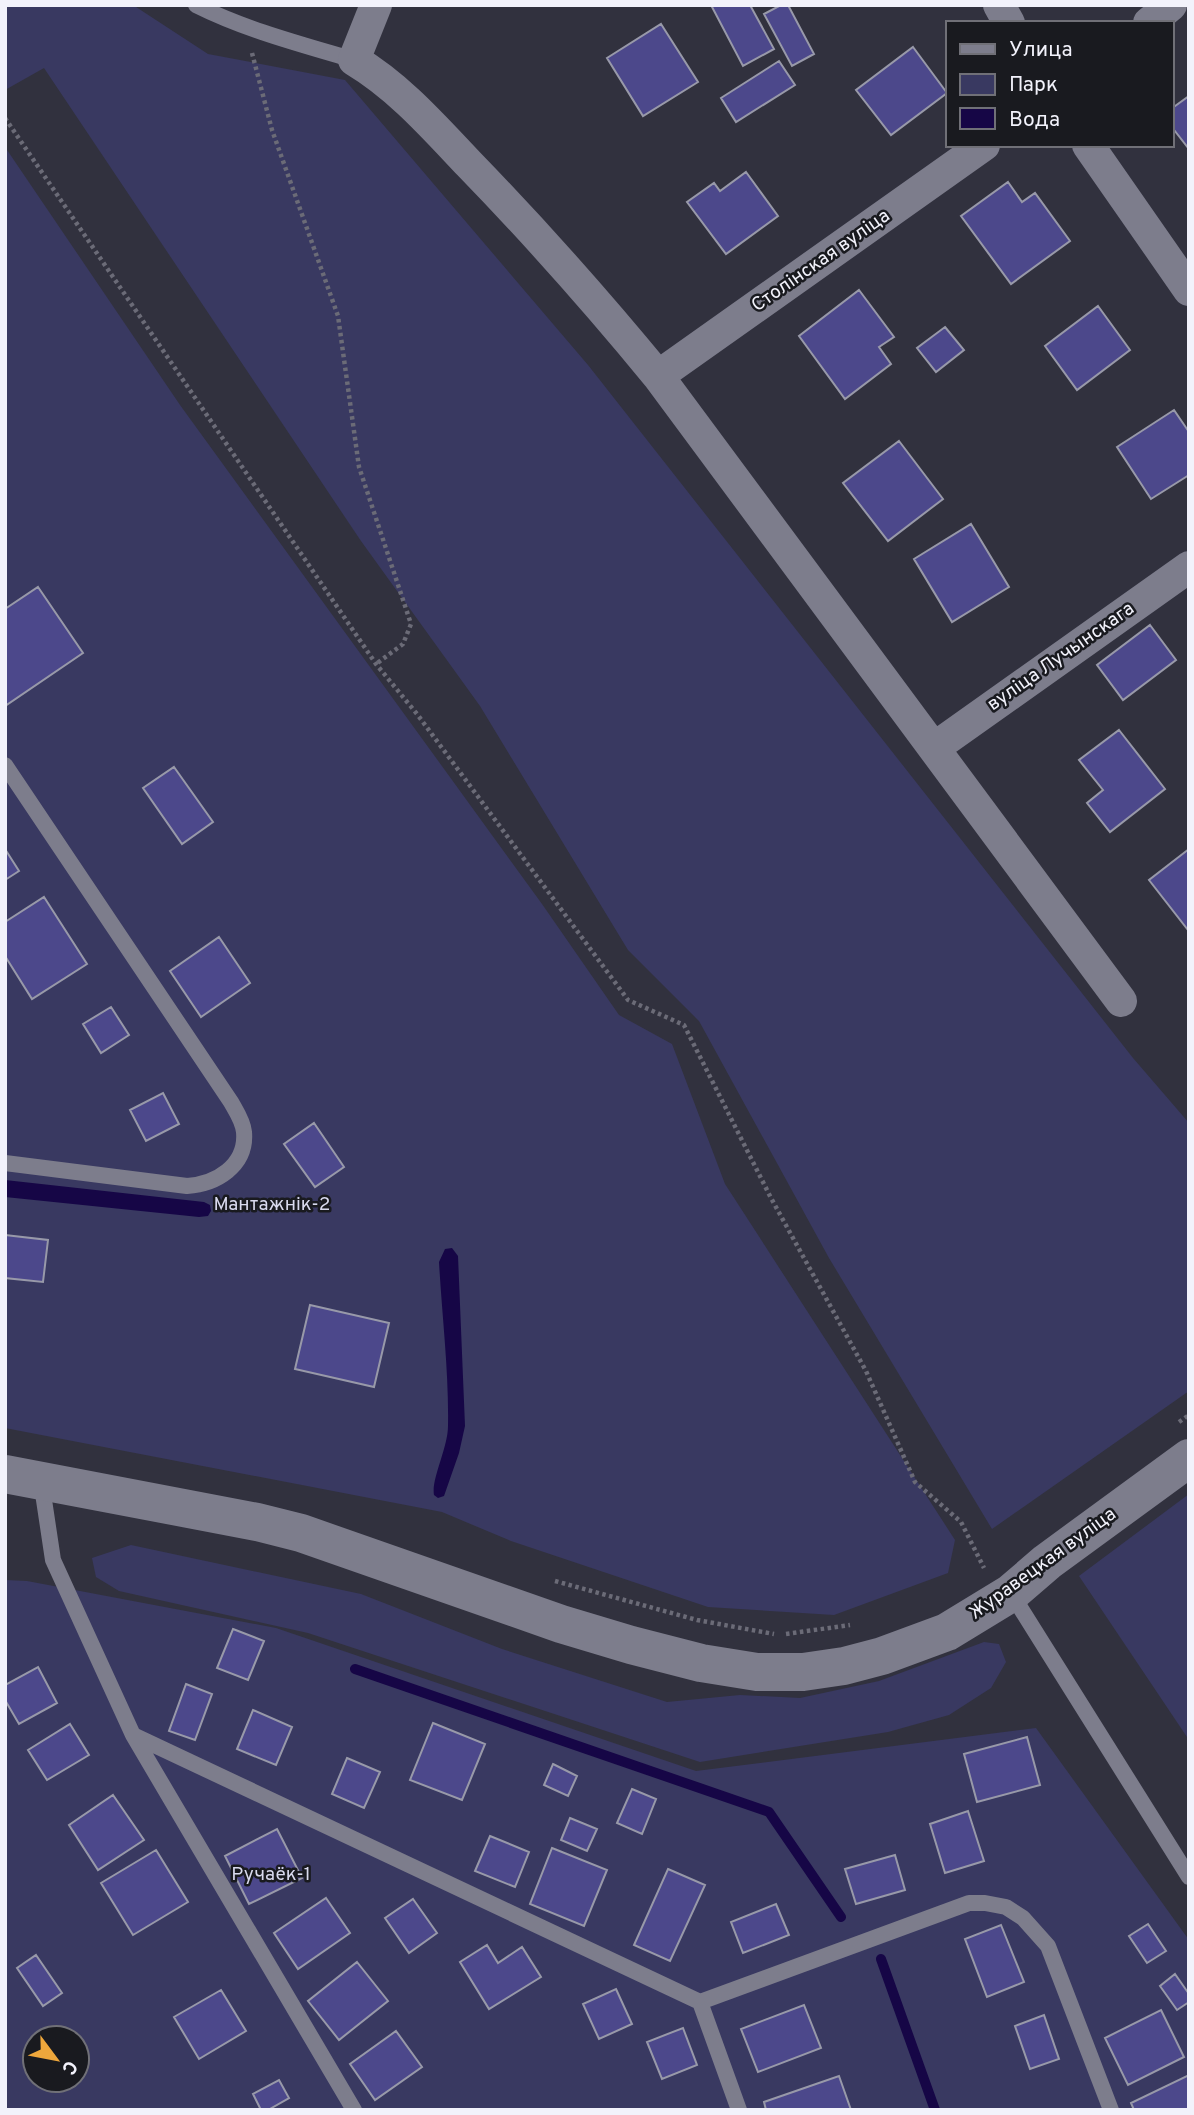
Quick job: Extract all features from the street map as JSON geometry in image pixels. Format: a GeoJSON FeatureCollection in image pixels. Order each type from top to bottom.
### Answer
{"type":"FeatureCollection","features":[{"type":"Feature","properties":{"kind":"street"},"geometry":{"type":"LineString","coordinates":[[376,5],[354,60],[374,72],[401,95],[502,198],[658,376],[1121,1001]]}},
{"type":"Feature","properties":{"kind":"street"},"geometry":{"type":"LineString","coordinates":[[999,5],[1008,21]]}},
{"type":"Feature","properties":{"kind":"street"},"geometry":{"type":"LineString","coordinates":[[1151,21],[1171,5]]}},
{"type":"Feature","properties":{"kind":"street","name":"Столінская вуліца"},"geometry":{"type":"LineString","coordinates":[[658,376],[981,147]]}},
{"type":"Feature","properties":{"kind":"street"},"geometry":{"type":"LineString","coordinates":[[1089,147],[1189,290]]}},
{"type":"Feature","properties":{"kind":"street","name":"вуліца Лучынскага"},"geometry":{"type":"LineString","coordinates":[[934,748],[1189,567]]}},
{"type":"Feature","properties":{"kind":"street","name":"Журавецкая вуліца"},"geometry":{"type":"LineString","coordinates":[[23,1476],[301,1533],[631,1646],[701,1663],[757,1672],[803,1672],[844,1666],[883,1656],[947,1632],[996,1574],[1047,1562],[1183,1440]]}},
{"type":"Feature","properties":{"kind":"lane"},"geometry":{"type":"LineString","coordinates":[[196,5],[224,19],[354,60]]}},
{"type":"Feature","properties":{"kind":"lane"},"geometry":{"type":"LineString","coordinates":[[5,765],[231,1102],[240,1116],[244,1132],[243,1146],[228,1172],[203,1185],[187,1186],[5,1163]]}},
{"type":"Feature","properties":{"kind":"lane"},"geometry":{"type":"LineString","coordinates":[[23,1476],[53,1560],[133,1735],[354,2110]]}},
{"type":"Feature","properties":{"kind":"lane"},"geometry":{"type":"LineString","coordinates":[[996,1574],[1189,1877]]}},
{"type":"Feature","properties":{"kind":"lane"},"geometry":{"type":"LineString","coordinates":[[133,1735],[699,2002],[739,2110]]}},
{"type":"Feature","properties":{"kind":"lane"},"geometry":{"type":"LineString","coordinates":[[699,2002],[969,1903],[1006,1907],[1023,1918],[1048,1946],[1111,2110]]}},
{"type":"Feature","properties":{"kind":"path"},"geometry":{"type":"LineString","coordinates":[[224,19],[254,55],[272,130],[338,316],[359,467],[411,624],[403,644],[376,664]]}},
{"type":"Feature","properties":{"kind":"path"},"geometry":{"type":"LineString","coordinates":[[5,118],[376,664],[417,715],[628,1000],[684,1025],[771,1198],[866,1371],[915,1482],[961,1522],[996,1574]]}},
{"type":"Feature","properties":{"kind":"path"},"geometry":{"type":"LineString","coordinates":[[1183,1440],[1189,1415]]}},
{"type":"Feature","properties":{"kind":"path"},"geometry":{"type":"LineString","coordinates":[[976,1574],[996,1574]]}},
{"type":"Feature","properties":{"kind":"path"},"geometry":{"type":"LineString","coordinates":[[550,1580],[696,1620],[779,1634],[855,1624]]}},
{"type":"Feature","properties":{"kind":"green space"},"geometry":{"type":"Polygon","coordinates":[[[5,5],[133,5],[208,54],[345,80],[588,365],[1133,1058],[1189,1123],[1189,1391],[992,1529],[829,1258],[699,1021],[628,950],[480,706],[361,541],[44,68],[5,90],[5,5]]]}},
{"type":"Feature","properties":{"kind":"green space","name":"Мантажнік-2"},"geometry":{"type":"Polygon","coordinates":[[[5,147],[180,405],[542,904],[619,1015],[672,1044],[725,1184],[955,1540],[948,1573],[834,1615],[708,1607],[511,1541],[442,1512],[5,1428],[5,147]]]}},
{"type":"Feature","properties":{"kind":"green space"},"geometry":{"type":"Polygon","coordinates":[[[1189,1494],[1189,1740],[1079,1576],[1189,1494]]]}},
{"type":"Feature","properties":{"kind":"green space"},"geometry":{"type":"Polygon","coordinates":[[[131,1545],[361,1594],[502,1649],[667,1702],[740,1695],[800,1698],[879,1681],[984,1642],[999,1644],[1006,1662],[991,1688],[949,1715],[888,1732],[700,1762],[308,1633],[119,1591],[96,1577],[92,1558],[131,1545]]]}},
{"type":"Feature","properties":{"kind":"green space","name":"Ручаёк-1"},"geometry":{"type":"Polygon","coordinates":[[[5,1580],[27,1581],[276,1628],[696,1771],[1036,1728],[1189,1940],[1189,2110],[5,2110],[5,1580]]]}},
{"type":"Feature","properties":{"kind":"water"},"geometry":{"type":"Polygon","coordinates":[[[5,1180],[204,1202],[210,1205],[211,1211],[208,1216],[199,1217],[5,1197],[5,1180]]]}},
{"type":"Feature","properties":{"kind":"water"},"geometry":{"type":"Polygon","coordinates":[[[452,1248],[458,1256],[465,1426],[444,1496],[438,1498],[434,1495],[434,1488],[448,1426],[439,1262],[445,1249],[452,1248]]]}},
{"type":"Feature","properties":{"kind":"building"},"geometry":{"type":"Polygon","coordinates":[[[711,5],[750,5],[774,49],[743,66],[711,5]]]}},
{"type":"Feature","properties":{"kind":"building"},"geometry":{"type":"Polygon","coordinates":[[[781,5],[788,5],[814,54],[792,66],[764,14],[781,5]]]}},
{"type":"Feature","properties":{"kind":"building"},"geometry":{"type":"Polygon","coordinates":[[[661,24],[698,82],[643,116],[607,58],[661,24]]]}},
{"type":"Feature","properties":{"kind":"building"},"geometry":{"type":"Polygon","coordinates":[[[913,47],[946,94],[891,135],[856,90],[913,47]]]}},
{"type":"Feature","properties":{"kind":"building"},"geometry":{"type":"Polygon","coordinates":[[[779,61],[795,85],[736,122],[721,98],[779,61]]]}},
{"type":"Feature","properties":{"kind":"building"},"geometry":{"type":"Polygon","coordinates":[[[1189,96],[1189,149],[1173,129],[1173,108],[1189,96]]]}},
{"type":"Feature","properties":{"kind":"building"},"geometry":{"type":"Polygon","coordinates":[[[746,172],[778,216],[726,254],[687,202],[714,183],[720,191],[746,172]]]}},
{"type":"Feature","properties":{"kind":"building"},"geometry":{"type":"Polygon","coordinates":[[[1008,182],[1022,202],[1035,193],[1070,241],[1011,284],[961,216],[1008,182]]]}},
{"type":"Feature","properties":{"kind":"building"},"geometry":{"type":"Polygon","coordinates":[[[859,290],[894,337],[879,347],[891,364],[845,399],[799,336],[859,290]]]}},
{"type":"Feature","properties":{"kind":"building"},"geometry":{"type":"Polygon","coordinates":[[[1098,306],[1130,350],[1077,390],[1045,346],[1098,306]]]}},
{"type":"Feature","properties":{"kind":"building"},"geometry":{"type":"Polygon","coordinates":[[[945,327],[964,350],[936,372],[917,348],[945,327]]]}},
{"type":"Feature","properties":{"kind":"building"},"geometry":{"type":"Polygon","coordinates":[[[1174,410],[1189,432],[1189,475],[1151,499],[1117,447],[1174,410]]]}},
{"type":"Feature","properties":{"kind":"building"},"geometry":{"type":"Polygon","coordinates":[[[899,441],[943,499],[888,541],[843,483],[899,441]]]}},
{"type":"Feature","properties":{"kind":"building"},"geometry":{"type":"Polygon","coordinates":[[[971,524],[1009,587],[952,622],[914,559],[971,524]]]}},
{"type":"Feature","properties":{"kind":"building"},"geometry":{"type":"Polygon","coordinates":[[[38,587],[83,653],[5,706],[5,609],[38,587]]]}},
{"type":"Feature","properties":{"kind":"building"},"geometry":{"type":"Polygon","coordinates":[[[1150,625],[1176,660],[1123,700],[1097,665],[1150,625]]]}},
{"type":"Feature","properties":{"kind":"building"},"geometry":{"type":"Polygon","coordinates":[[[1119,730],[1165,789],[1110,832],[1087,803],[1103,790],[1079,760],[1119,730]]]}},
{"type":"Feature","properties":{"kind":"building"},"geometry":{"type":"Polygon","coordinates":[[[174,767],[213,822],[182,844],[143,788],[174,767]]]}},
{"type":"Feature","properties":{"kind":"building"},"geometry":{"type":"Polygon","coordinates":[[[5,849],[19,871],[5,880],[5,849]]]}},
{"type":"Feature","properties":{"kind":"building"},"geometry":{"type":"Polygon","coordinates":[[[1189,849],[1189,930],[1188,930],[1149,880],[1189,849]]]}},
{"type":"Feature","properties":{"kind":"building"},"geometry":{"type":"Polygon","coordinates":[[[44,897],[87,964],[32,999],[5,956],[5,922],[44,897]]]}},
{"type":"Feature","properties":{"kind":"building"},"geometry":{"type":"Polygon","coordinates":[[[219,937],[250,983],[201,1017],[170,971],[219,937]]]}},
{"type":"Feature","properties":{"kind":"building"},"geometry":{"type":"Polygon","coordinates":[[[111,1007],[129,1035],[101,1053],[83,1024],[111,1007]]]}},
{"type":"Feature","properties":{"kind":"building"},"geometry":{"type":"Polygon","coordinates":[[[163,1093],[179,1124],[146,1141],[130,1110],[163,1093]]]}},
{"type":"Feature","properties":{"kind":"building"},"geometry":{"type":"Polygon","coordinates":[[[314,1123],[344,1167],[315,1187],[284,1144],[314,1123]]]}},
{"type":"Feature","properties":{"kind":"building"},"geometry":{"type":"Polygon","coordinates":[[[5,1235],[48,1240],[43,1282],[5,1278],[5,1235]]]}},
{"type":"Feature","properties":{"kind":"building"},"geometry":{"type":"Polygon","coordinates":[[[310,1305],[389,1323],[374,1387],[295,1369],[310,1305]]]}},
{"type":"Feature","properties":{"kind":"building"},"geometry":{"type":"Polygon","coordinates":[[[233,1629],[264,1641],[248,1680],[217,1668],[233,1629]]]}},
{"type":"Feature","properties":{"kind":"building"},"geometry":{"type":"Polygon","coordinates":[[[38,1667],[57,1703],[19,1724],[5,1700],[5,1685],[38,1667]]]}},
{"type":"Feature","properties":{"kind":"building"},"geometry":{"type":"Polygon","coordinates":[[[186,1684],[212,1694],[195,1740],[169,1731],[186,1684]]]}},
{"type":"Feature","properties":{"kind":"building"},"geometry":{"type":"Polygon","coordinates":[[[253,1710],[292,1727],[276,1765],[237,1749],[253,1710]]]}},
{"type":"Feature","properties":{"kind":"building"},"geometry":{"type":"Polygon","coordinates":[[[433,1723],[485,1744],[462,1800],[410,1780],[433,1723]]]}},
{"type":"Feature","properties":{"kind":"building"},"geometry":{"type":"Polygon","coordinates":[[[70,1724],[89,1755],[47,1780],[28,1750],[70,1724]]]}},
{"type":"Feature","properties":{"kind":"building"},"geometry":{"type":"Polygon","coordinates":[[[1027,1737],[1040,1785],[977,1802],[964,1754],[1027,1737]]]}},
{"type":"Feature","properties":{"kind":"building"},"geometry":{"type":"Polygon","coordinates":[[[347,1758],[380,1772],[364,1808],[332,1794],[347,1758]]]}},
{"type":"Feature","properties":{"kind":"building"},"geometry":{"type":"Polygon","coordinates":[[[553,1764],[577,1776],[568,1796],[544,1785],[553,1764]]]}},
{"type":"Feature","properties":{"kind":"building"},"geometry":{"type":"Polygon","coordinates":[[[632,1789],[656,1799],[642,1834],[617,1823],[632,1789]]]}},
{"type":"Feature","properties":{"kind":"building"},"geometry":{"type":"Polygon","coordinates":[[[113,1795],[144,1840],[98,1870],[69,1825],[113,1795]]]}},
{"type":"Feature","properties":{"kind":"building"},"geometry":{"type":"Polygon","coordinates":[[[968,1811],[984,1861],[945,1873],[930,1824],[968,1811]]]}},
{"type":"Feature","properties":{"kind":"building"},"geometry":{"type":"Polygon","coordinates":[[[570,1818],[597,1829],[587,1851],[561,1840],[570,1818]]]}},
{"type":"Feature","properties":{"kind":"building"},"geometry":{"type":"Polygon","coordinates":[[[277,1829],[302,1878],[249,1904],[225,1856],[277,1829]]]}},
{"type":"Feature","properties":{"kind":"building"},"geometry":{"type":"Polygon","coordinates":[[[490,1836],[529,1852],[515,1887],[475,1871],[490,1836]]]}},
{"type":"Feature","properties":{"kind":"building"},"geometry":{"type":"Polygon","coordinates":[[[552,1848],[607,1870],[584,1926],[530,1904],[552,1848]]]}},
{"type":"Feature","properties":{"kind":"building"},"geometry":{"type":"Polygon","coordinates":[[[156,1850],[188,1902],[133,1935],[101,1883],[156,1850]]]}},
{"type":"Feature","properties":{"kind":"building"},"geometry":{"type":"Polygon","coordinates":[[[895,1855],[905,1890],[856,1904],[845,1869],[895,1855]]]}},
{"type":"Feature","properties":{"kind":"building"},"geometry":{"type":"Polygon","coordinates":[[[668,1869],[705,1885],[670,1961],[634,1945],[668,1869]]]}},
{"type":"Feature","properties":{"kind":"building"},"geometry":{"type":"Polygon","coordinates":[[[326,1898],[350,1933],[298,1969],[274,1933],[326,1898]]]}},
{"type":"Feature","properties":{"kind":"building"},"geometry":{"type":"Polygon","coordinates":[[[413,1899],[437,1933],[409,1953],[385,1918],[413,1899]]]}},
{"type":"Feature","properties":{"kind":"building"},"geometry":{"type":"Polygon","coordinates":[[[776,1904],[789,1935],[743,1953],[731,1922],[776,1904]]]}},
{"type":"Feature","properties":{"kind":"building"},"geometry":{"type":"Polygon","coordinates":[[[1148,1924],[1166,1951],[1147,1963],[1129,1936],[1148,1924]]]}},
{"type":"Feature","properties":{"kind":"building"},"geometry":{"type":"Polygon","coordinates":[[[1001,1925],[1024,1982],[987,1997],[965,1939],[1001,1925]]]}},
{"type":"Feature","properties":{"kind":"building"},"geometry":{"type":"Polygon","coordinates":[[[487,1945],[498,1963],[522,1947],[541,1977],[489,2009],[460,1962],[487,1945]]]}},
{"type":"Feature","properties":{"kind":"building"},"geometry":{"type":"Polygon","coordinates":[[[36,1955],[62,1993],[43,2006],[17,1968],[36,1955]]]}},
{"type":"Feature","properties":{"kind":"building"},"geometry":{"type":"Polygon","coordinates":[[[357,1962],[388,2001],[339,2040],[308,2001],[357,1962]]]}},
{"type":"Feature","properties":{"kind":"building"},"geometry":{"type":"Polygon","coordinates":[[[1175,1974],[1189,1994],[1189,2002],[1177,2010],[1160,1986],[1175,1974]]]}},
{"type":"Feature","properties":{"kind":"building"},"geometry":{"type":"Polygon","coordinates":[[[616,1989],[632,2024],[599,2039],[583,2004],[616,1989]]]}},
{"type":"Feature","properties":{"kind":"building"},"geometry":{"type":"Polygon","coordinates":[[[221,1990],[246,2031],[199,2059],[174,2017],[221,1990]]]}},
{"type":"Feature","properties":{"kind":"building"},"geometry":{"type":"Polygon","coordinates":[[[804,2005],[821,2048],[758,2072],[741,2029],[804,2005]]]}},
{"type":"Feature","properties":{"kind":"building"},"geometry":{"type":"Polygon","coordinates":[[[1161,2010],[1184,2057],[1128,2085],[1105,2038],[1161,2010]]]}},
{"type":"Feature","properties":{"kind":"building"},"geometry":{"type":"Polygon","coordinates":[[[1044,2015],[1059,2059],[1030,2069],[1015,2026],[1044,2015]]]}},
{"type":"Feature","properties":{"kind":"building"},"geometry":{"type":"Polygon","coordinates":[[[683,2028],[697,2065],[662,2079],[647,2042],[683,2028]]]}},
{"type":"Feature","properties":{"kind":"building"},"geometry":{"type":"Polygon","coordinates":[[[396,2031],[422,2067],[375,2100],[350,2064],[396,2031]]]}},
{"type":"Feature","properties":{"kind":"building"},"geometry":{"type":"Polygon","coordinates":[[[1189,2075],[1189,2110],[1134,2110],[1131,2103],[1189,2075]]]}},
{"type":"Feature","properties":{"kind":"building"},"geometry":{"type":"Polygon","coordinates":[[[839,2076],[851,2110],[766,2110],[764,2102],[839,2076]]]}},
{"type":"Feature","properties":{"kind":"building"},"geometry":{"type":"Polygon","coordinates":[[[279,2080],[289,2098],[268,2110],[261,2110],[253,2094],[279,2080]]]}},
{"type":"Feature","properties":{"kind":"waterway"},"geometry":{"type":"LineString","coordinates":[[355,1669],[769,1812],[841,1917]]}},
{"type":"Feature","properties":{"kind":"waterway"},"geometry":{"type":"LineString","coordinates":[[881,1959],[935,2110]]}}]}
